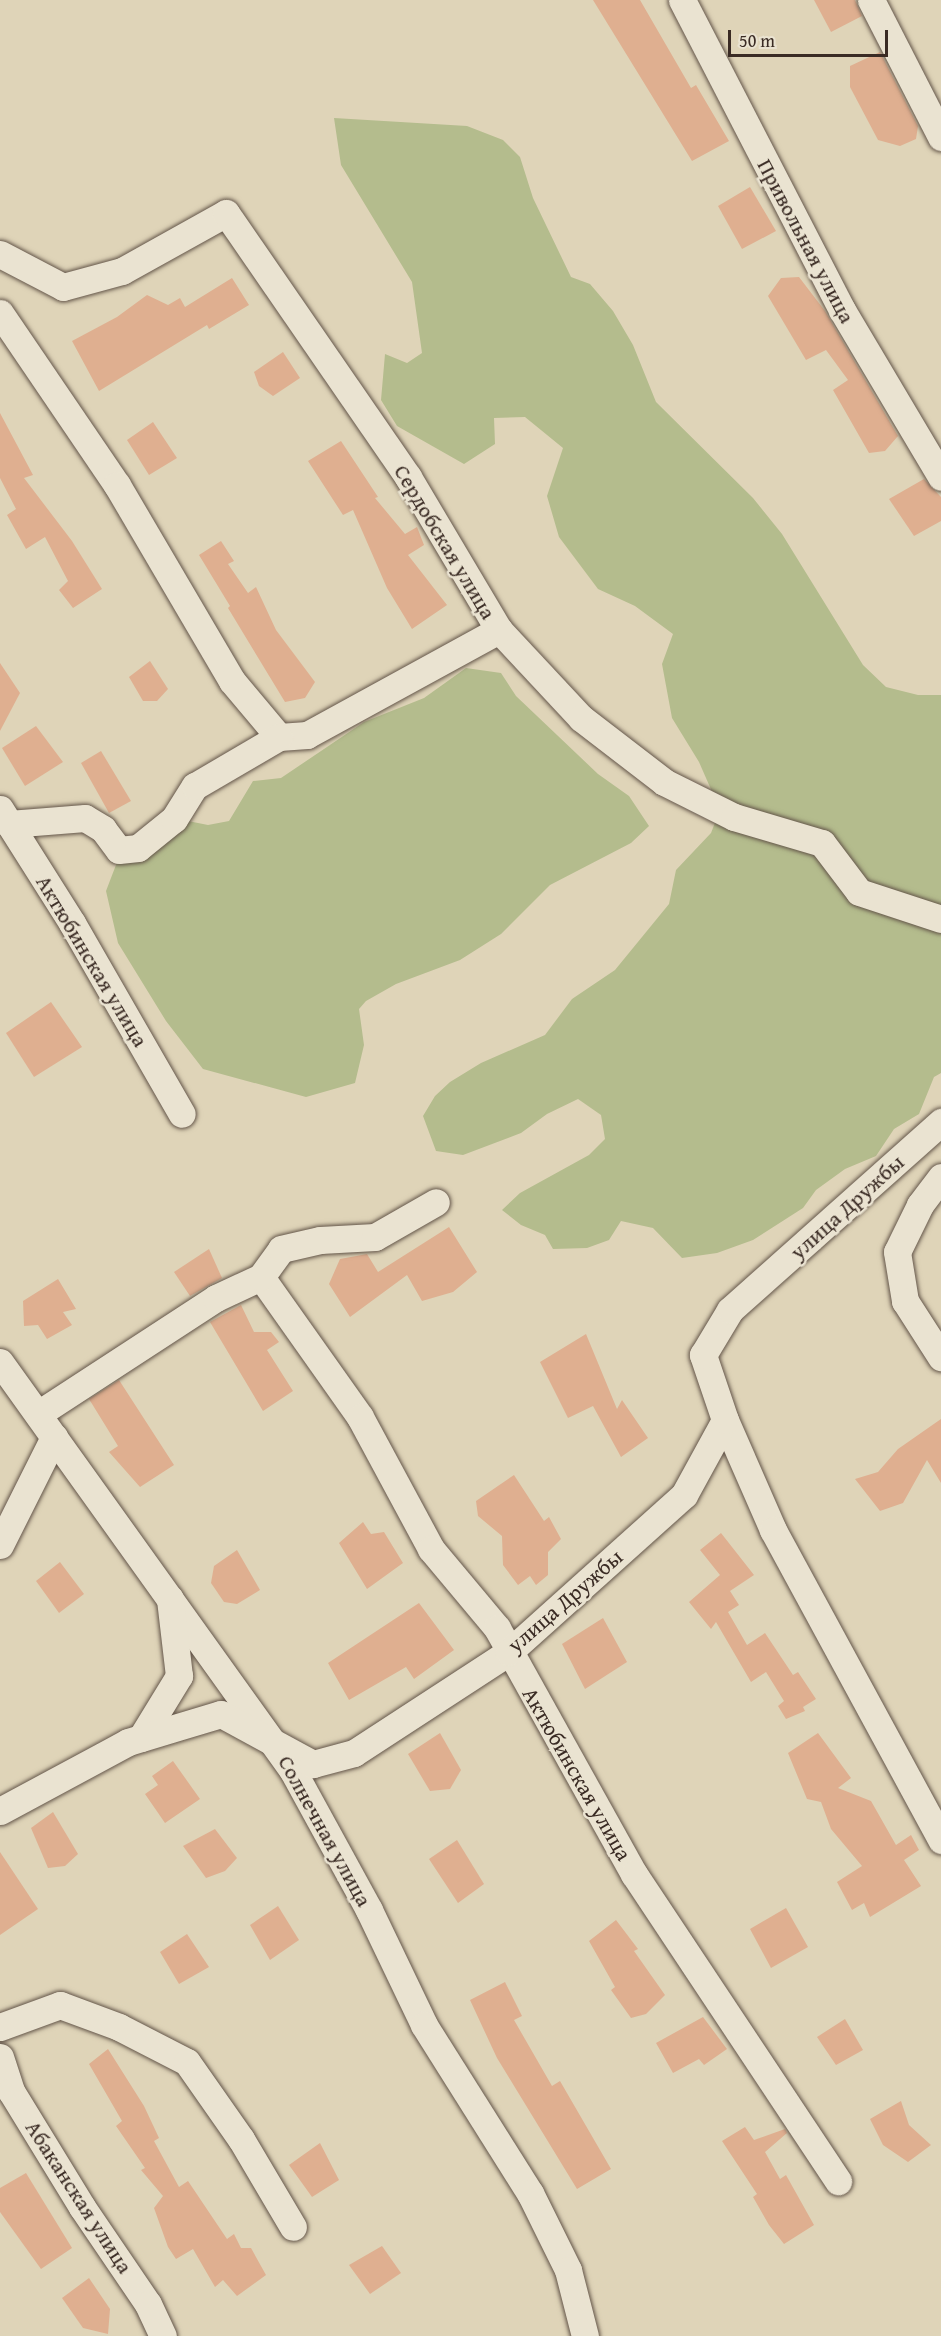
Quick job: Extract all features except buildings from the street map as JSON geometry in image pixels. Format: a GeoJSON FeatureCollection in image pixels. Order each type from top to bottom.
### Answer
{"type":"FeatureCollection","features":[{"type":"Feature","properties":{"kind":"street","name":"Привольная улица"},"geometry":{"type":"LineString","coordinates":[[682,0],[842,310],[941,477]]}},
{"type":"Feature","properties":{"kind":"street"},"geometry":{"type":"LineString","coordinates":[[871,0],[941,137]]}},
{"type":"Feature","properties":{"kind":"street","name":"Сердобская улица"},"geometry":{"type":"LineString","coordinates":[[0,254],[63,287],[122,271],[226,213],[408,477],[499,630],[581,718],[664,782],[734,817],[822,843],[859,892],[941,919]]}},
{"type":"Feature","properties":{"kind":"street"},"geometry":{"type":"LineString","coordinates":[[0,313],[117,485],[232,681],[279,738]]}},
{"type":"Feature","properties":{"kind":"street"},"geometry":{"type":"LineString","coordinates":[[5,817],[85,818],[103,829],[118,850],[138,848],[174,819],[195,786],[279,738],[307,735],[499,630]]}},
{"type":"Feature","properties":{"kind":"street","name":"Актюбинская улица"},"geometry":{"type":"LineString","coordinates":[[5,817],[72,923],[182,1114]]}},
{"type":"Feature","properties":{"kind":"street","name":"улица Дружбы"},"geometry":{"type":"LineString","coordinates":[[0,1811],[141,1738],[221,1714],[313,1764],[354,1753],[509,1652],[684,1495],[725,1420],[703,1355],[730,1310],[941,1122]]}},
{"type":"Feature","properties":{"kind":"street"},"geometry":{"type":"LineString","coordinates":[[941,1177],[920,1204],[897,1252],[905,1301],[941,1357]]}},
{"type":"Feature","properties":{"kind":"street"},"geometry":{"type":"LineString","coordinates":[[38,1414],[216,1298],[261,1277],[281,1249],[320,1240],[375,1237],[436,1202]]}},
{"type":"Feature","properties":{"kind":"street","name":"Актюбинская улица"},"geometry":{"type":"LineString","coordinates":[[261,1277],[360,1417],[431,1549],[497,1628],[634,1874],[838,2181]]}},
{"type":"Feature","properties":{"kind":"street","name":"Солнечная улица"},"geometry":{"type":"LineString","coordinates":[[0,1362],[274,1741],[369,1910],[423,2025],[530,2193],[568,2270],[585,2336]]}},
{"type":"Feature","properties":{"kind":"street"},"geometry":{"type":"LineString","coordinates":[[725,1420],[773,1530],[941,1840]]}},
{"type":"Feature","properties":{"kind":"street"},"geometry":{"type":"LineString","coordinates":[[0,1545],[54,1437]]}},
{"type":"Feature","properties":{"kind":"street"},"geometry":{"type":"LineString","coordinates":[[141,1738],[179,1676],[170,1598]]}},
{"type":"Feature","properties":{"kind":"street"},"geometry":{"type":"LineString","coordinates":[[0,2027],[60,2005],[119,2027],[187,2062],[241,2139],[293,2227]]}},
{"type":"Feature","properties":{"kind":"street","name":"Абаканская улица"},"geometry":{"type":"LineString","coordinates":[[0,2056],[11,2091],[82,2207],[148,2304],[163,2336]]}},
{"type":"Feature","properties":{"kind":"green space"},"geometry":{"type":"Polygon","coordinates":[[[334,118],[467,126],[503,140],[520,157],[533,198],[571,277],[590,284],[613,311],[633,345],[656,402],[753,498],[782,534],[863,665],[886,687],[918,695],[941,695],[941,1073],[934,1077],[919,1114],[894,1129],[876,1156],[845,1169],[816,1190],[803,1208],[753,1240],[717,1253],[682,1258],[653,1228],[621,1221],[609,1240],[587,1248],[553,1249],[545,1235],[521,1225],[502,1210],[520,1193],[589,1155],[605,1139],[601,1115],[578,1099],[547,1114],[521,1133],[463,1155],[436,1151],[423,1116],[435,1096],[450,1082],[481,1063],[545,1035],[572,999],[615,970],[669,904],[676,870],[711,833],[720,810],[699,762],[672,718],[662,664],[673,634],[635,606],[598,589],[559,537],[547,496],[563,448],[525,417],[494,418],[495,444],[464,464],[397,426],[381,400],[385,354],[407,363],[422,353],[412,282],[341,165],[334,118]]]}},
{"type":"Feature","properties":{"kind":"green space"},"geometry":{"type":"Polygon","coordinates":[[[466,668],[501,673],[516,696],[598,774],[629,796],[649,826],[631,843],[550,885],[501,934],[460,960],[396,984],[366,1001],[359,1009],[364,1045],[355,1083],[306,1097],[203,1069],[166,1021],[118,943],[106,891],[124,844],[188,821],[208,825],[229,821],[253,781],[281,778],[364,722],[424,698],[466,668]]]}}]}
